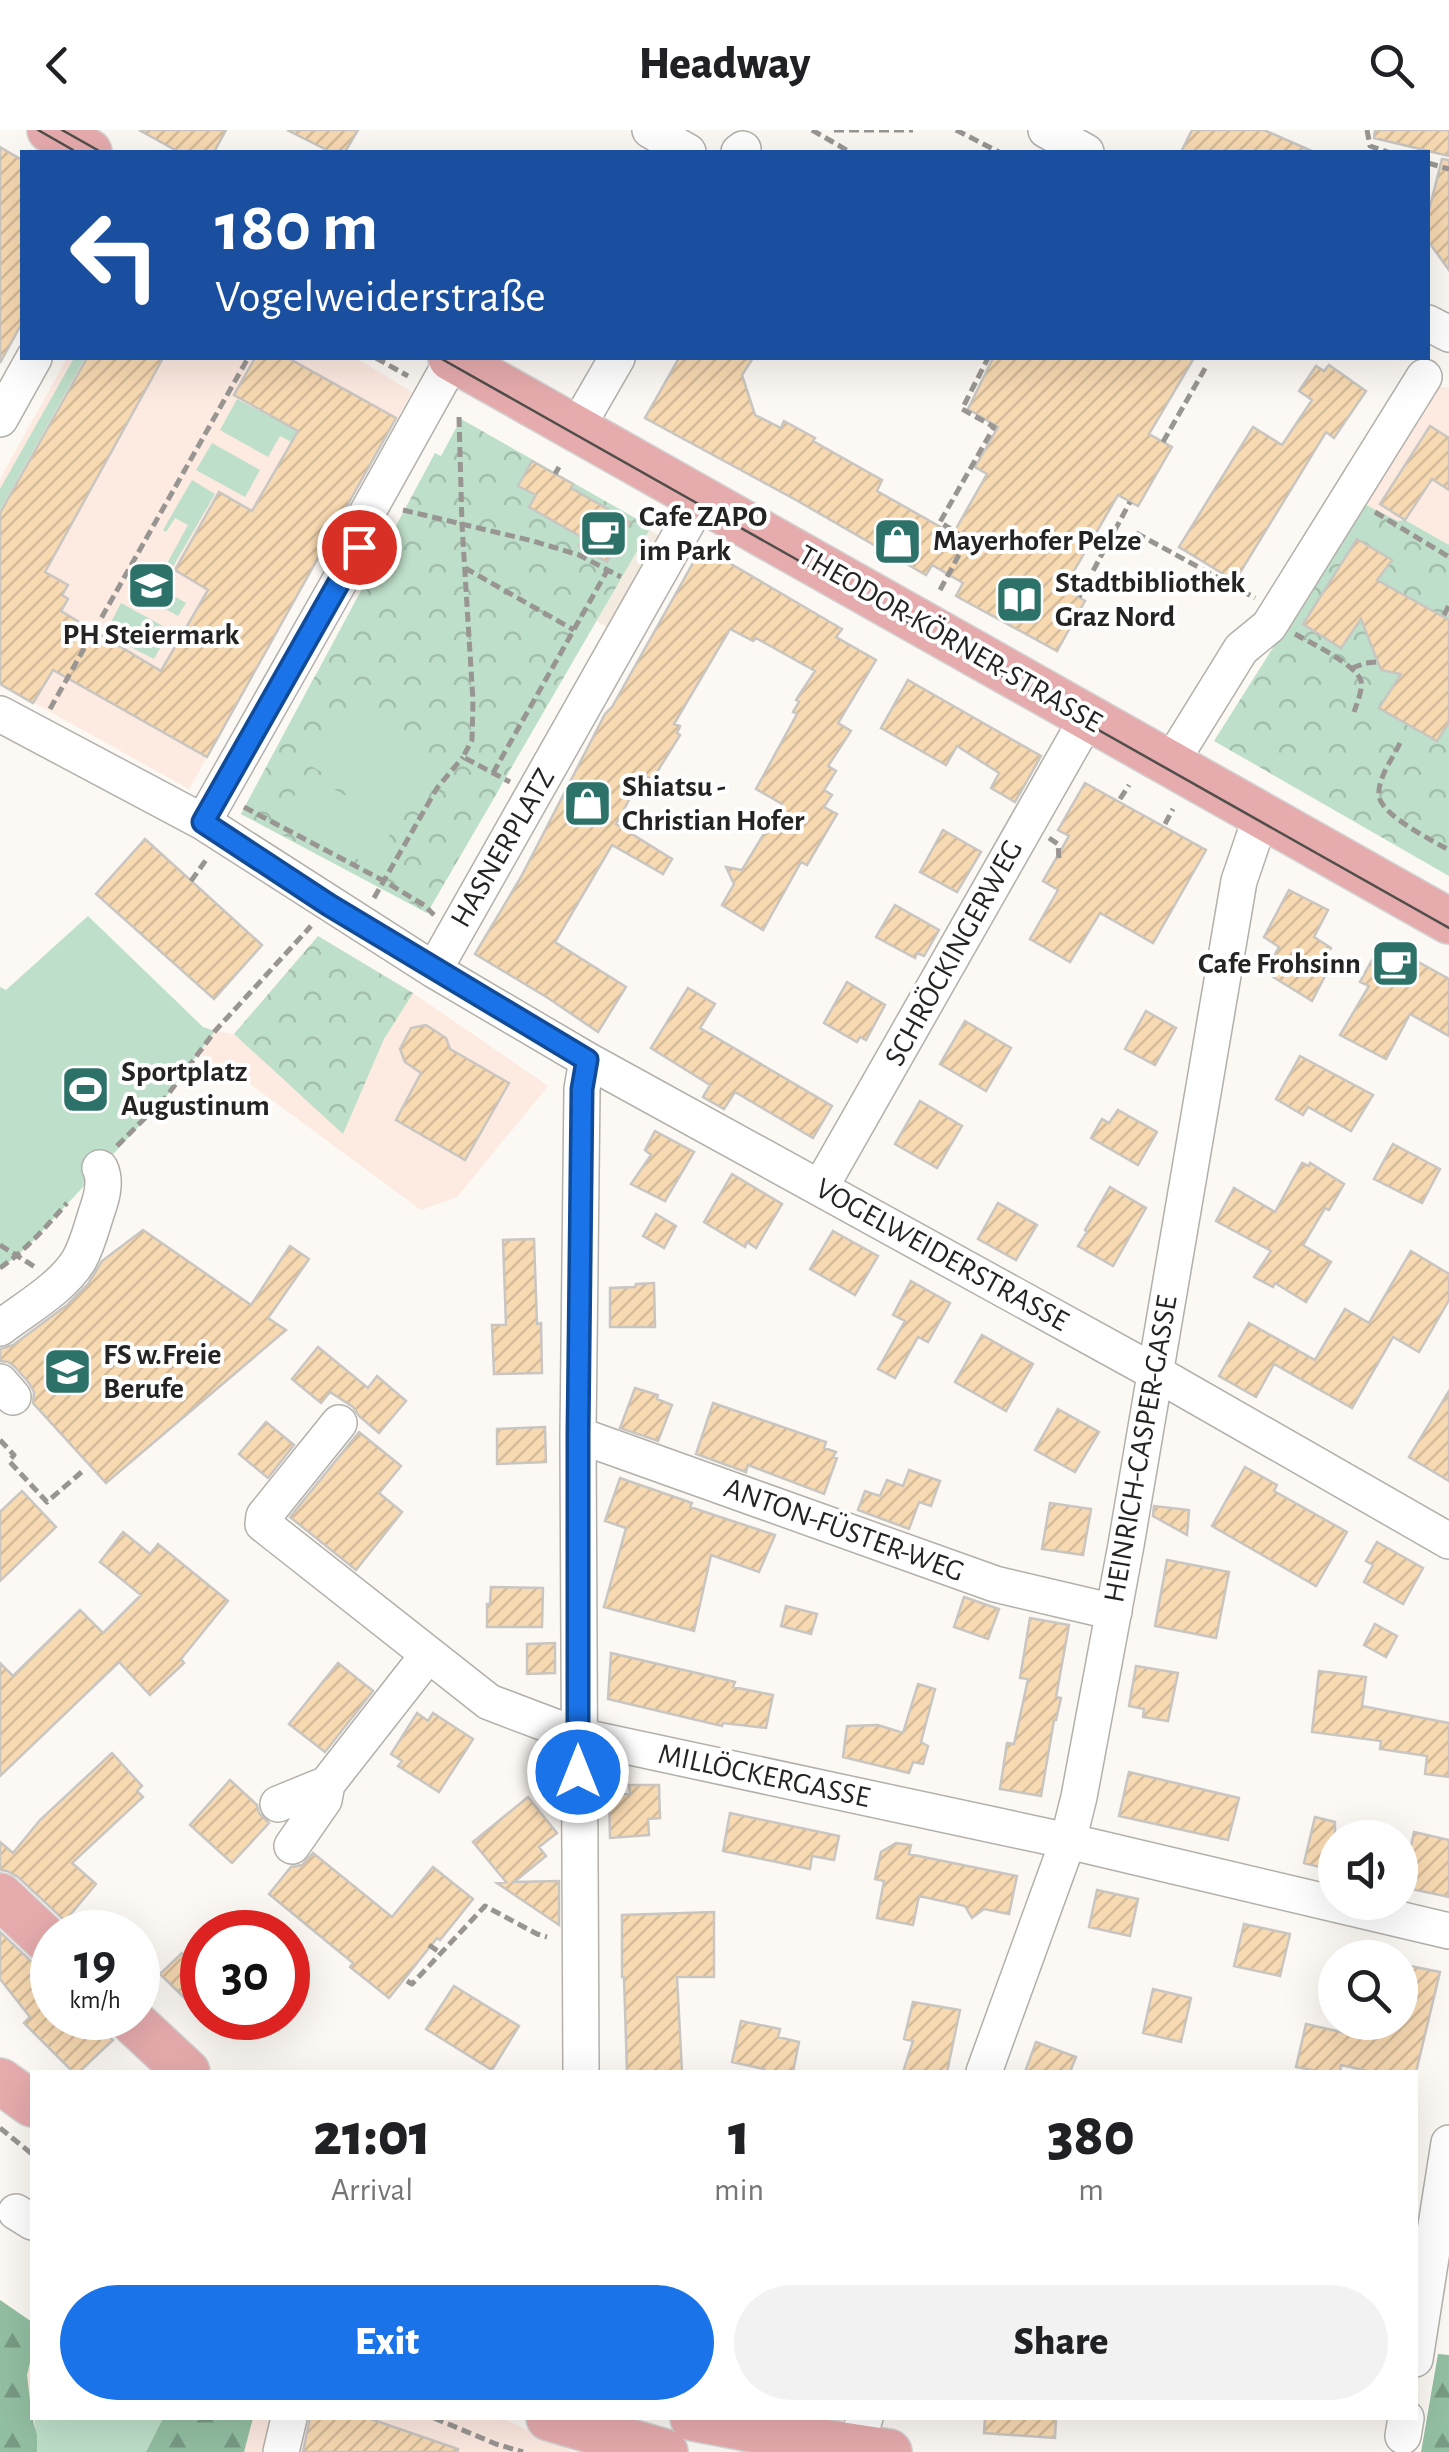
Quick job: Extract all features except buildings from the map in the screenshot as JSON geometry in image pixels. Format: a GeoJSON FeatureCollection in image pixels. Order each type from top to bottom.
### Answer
{"type":"FeatureCollection","features":[{"type":"Feature","properties":{"kind":"main road"},"geometry":{"type":"LineString","coordinates":[[50,130],[85,150]]}},
{"type":"Feature","properties":{"kind":"main road","name":"THEODOR-KÖRNER-STRASSE"},"geometry":{"type":"LineString","coordinates":[[439,365],[563,456],[701,498],[1449,922]]}},
{"type":"Feature","properties":{"kind":"main road"},"geometry":{"type":"LineString","coordinates":[[0,1896],[30,1924]]}},
{"type":"Feature","properties":{"kind":"main road"},"geometry":{"type":"LineString","coordinates":[[153,2040],[185,2070]]}},
{"type":"Feature","properties":{"kind":"main road"},"geometry":{"type":"LineString","coordinates":[[0,2080],[30,2102]]}},
{"type":"Feature","properties":{"kind":"main road"},"geometry":{"type":"LineString","coordinates":[[557,2420],[656,2450]]}},
{"type":"Feature","properties":{"kind":"main road"},"geometry":{"type":"LineString","coordinates":[[701,2420],[866,2442]]}},
{"type":"Feature","properties":{"kind":"street"},"geometry":{"type":"LineString","coordinates":[[650,130],[685,150]]}},
{"type":"Feature","properties":{"kind":"street"},"geometry":{"type":"LineString","coordinates":[[1046,130],[1086,150]]}},
{"type":"Feature","properties":{"kind":"street"},"geometry":{"type":"LineString","coordinates":[[0,419],[33,360]]}},
{"type":"Feature","properties":{"kind":"street"},"geometry":{"type":"LineString","coordinates":[[563,456],[615,360]]}},
{"type":"Feature","properties":{"kind":"street"},"geometry":{"type":"LineString","coordinates":[[203,822],[359,547],[361,524],[439,365]]}},
{"type":"Feature","properties":{"kind":"street"},"geometry":{"type":"LineString","coordinates":[[1170,764],[1241,649],[1269,626],[1424,378]]}},
{"type":"Feature","properties":{"kind":"street","name":"HASNERPLATZ"},"geometry":{"type":"LineString","coordinates":[[434,970],[701,498]]}},
{"type":"Feature","properties":{"kind":"street"},"geometry":{"type":"LineString","coordinates":[[0,714],[203,822],[434,970]]}},
{"type":"Feature","properties":{"kind":"street","name":"SCHRÖCKINGERWEG"},"geometry":{"type":"LineString","coordinates":[[820,1188],[1088,718]]}},
{"type":"Feature","properties":{"kind":"street","name":"HEINRICH-CASPER-GASSE"},"geometry":{"type":"LineString","coordinates":[[985,2070],[1068,1841],[1079,1798],[1239,881],[1264,818]]}},
{"type":"Feature","properties":{"kind":"street","name":"VOGELWEIDERSTRASSE"},"geometry":{"type":"LineString","coordinates":[[434,970],[587,1060],[1154,1372],[1449,1541]]}},
{"type":"Feature","properties":{"kind":"street"},"geometry":{"type":"LineString","coordinates":[[581,2070],[578,1435],[582,1089],[587,1060]]}},
{"type":"Feature","properties":{"kind":"street"},"geometry":{"type":"LineString","coordinates":[[0,1328],[78,1264],[101,1198],[104,1174],[100,1168]]}},
{"type":"Feature","properties":{"kind":"street","name":"MILLÖCKERGASSE"},"geometry":{"type":"LineString","coordinates":[[339,1423],[264,1516],[262,1524],[489,1702],[579,1736],[1068,1841],[1449,1931]]}},
{"type":"Feature","properties":{"kind":"street","name":"ANTON-FÜSTER-WEG"},"geometry":{"type":"LineString","coordinates":[[578,1435],[995,1584],[1114,1612]]}},
{"type":"Feature","properties":{"kind":"street"},"geometry":{"type":"LineString","coordinates":[[278,1804],[326,1784],[428,1655]]}},
{"type":"Feature","properties":{"kind":"street"},"geometry":{"type":"LineString","coordinates":[[292,1846],[324,1800],[326,1784]]}},
{"type":"Feature","properties":{"kind":"street"},"geometry":{"type":"LineString","coordinates":[[1418,2340],[1449,2143]]}},
{"type":"Feature","properties":{"kind":"street"},"geometry":{"type":"LineString","coordinates":[[282,2452],[289,2420]]}},
{"type":"Feature","properties":{"kind":"path"},"geometry":{"type":"LineString","coordinates":[[812,130],[847,150]]}},
{"type":"Feature","properties":{"kind":"path"},"geometry":{"type":"LineString","coordinates":[[834,130],[913,130]]}},
{"type":"Feature","properties":{"kind":"path"},"geometry":{"type":"LineString","coordinates":[[956,130],[995,150]]}},
{"type":"Feature","properties":{"kind":"path"},"geometry":{"type":"LineString","coordinates":[[1367,130],[1370,146],[1382,150]]}},
{"type":"Feature","properties":{"kind":"path"},"geometry":{"type":"LineString","coordinates":[[38,734],[247,360]]}},
{"type":"Feature","properties":{"kind":"path"},"geometry":{"type":"LineString","coordinates":[[394,360],[439,365]]}},
{"type":"Feature","properties":{"kind":"path"},"geometry":{"type":"LineString","coordinates":[[940,590],[967,540],[940,522],[994,427],[962,409],[987,360]]}},
{"type":"Feature","properties":{"kind":"path"},"geometry":{"type":"LineString","coordinates":[[1162,442],[1207,364]]}},
{"type":"Feature","properties":{"kind":"path"},"geometry":{"type":"LineString","coordinates":[[372,901],[438,788],[472,740],[458,417]]}},
{"type":"Feature","properties":{"kind":"path"},"geometry":{"type":"LineString","coordinates":[[1079,597],[1130,502]]}},
{"type":"Feature","properties":{"kind":"path"},"geometry":{"type":"LineString","coordinates":[[390,507],[564,550],[649,591]]}},
{"type":"Feature","properties":{"kind":"path"},"geometry":{"type":"LineString","coordinates":[[1369,512],[1374,511],[1449,557]]}},
{"type":"Feature","properties":{"kind":"path"},"geometry":{"type":"LineString","coordinates":[[1136,533],[1258,599]]}},
{"type":"Feature","properties":{"kind":"path"},"geometry":{"type":"LineString","coordinates":[[464,568],[574,630]]}},
{"type":"Feature","properties":{"kind":"path"},"geometry":{"type":"LineString","coordinates":[[493,773],[608,570]]}},
{"type":"Feature","properties":{"kind":"path"},"geometry":{"type":"LineString","coordinates":[[1444,614],[1449,606]]}},
{"type":"Feature","properties":{"kind":"path"},"geometry":{"type":"LineString","coordinates":[[1284,645],[1292,632],[1352,668],[1362,683],[1354,712]]}},
{"type":"Feature","properties":{"kind":"path"},"geometry":{"type":"LineString","coordinates":[[1352,668],[1378,662]]}},
{"type":"Feature","properties":{"kind":"path"},"geometry":{"type":"LineString","coordinates":[[1400,743],[1382,781],[1379,797],[1392,815],[1449,850]]}},
{"type":"Feature","properties":{"kind":"path"},"geometry":{"type":"LineString","coordinates":[[462,757],[532,796]]}},
{"type":"Feature","properties":{"kind":"path"},"geometry":{"type":"LineString","coordinates":[[1120,799],[1130,785]]}},
{"type":"Feature","properties":{"kind":"path"},"geometry":{"type":"LineString","coordinates":[[237,804],[384,881],[437,917]]}},
{"type":"Feature","properties":{"kind":"path"},"geometry":{"type":"LineString","coordinates":[[1165,824],[1173,810]]}},
{"type":"Feature","properties":{"kind":"path"},"geometry":{"type":"LineString","coordinates":[[191,880],[206,860]]}},
{"type":"Feature","properties":{"kind":"path"},"geometry":{"type":"LineString","coordinates":[[166,1096],[215,1031],[329,905]]}},
{"type":"Feature","properties":{"kind":"path"},"geometry":{"type":"LineString","coordinates":[[0,1245],[16,1257]]}},
{"type":"Feature","properties":{"kind":"path"},"geometry":{"type":"LineString","coordinates":[[0,1440],[14,1455],[8,1461],[48,1502],[85,1469]]}},
{"type":"Feature","properties":{"kind":"path"},"geometry":{"type":"LineString","coordinates":[[407,1980],[412,1984],[485,1906],[547,1936]]}},
{"type":"Feature","properties":{"kind":"path"},"geometry":{"type":"LineString","coordinates":[[467,1913],[473,1918]]}},
{"type":"Feature","properties":{"kind":"path"},"geometry":{"type":"LineString","coordinates":[[429,1945],[441,1954]]}},
{"type":"Feature","properties":{"kind":"path"},"geometry":{"type":"LineString","coordinates":[[0,2128],[30,2152]]}},
{"type":"Feature","properties":{"kind":"path"},"geometry":{"type":"LineString","coordinates":[[439,2420],[523,2452]]}},
{"type":"Feature","properties":{"kind":"shaded area","name":"PH Steiermark"},"geometry":{"type":"Polygon","coordinates":[[[66,360],[359,360],[412,392],[189,789],[0,684],[0,479],[66,360]]]}},
{"type":"Feature","properties":{"kind":"shaded area"},"geometry":{"type":"Polygon","coordinates":[[[1437,386],[1449,388],[1449,545],[1406,520],[1398,521],[1364,504],[1437,386]]]}},
{"type":"Feature","properties":{"kind":"shaded area"},"geometry":{"type":"Polygon","coordinates":[[[635,522],[666,539],[614,631],[584,614],[635,522]]]}},
{"type":"Feature","properties":{"kind":"shaded area"},"geometry":{"type":"Polygon","coordinates":[[[318,936],[413,993],[548,1086],[457,1197],[421,1210],[242,1078],[211,1063],[198,1051],[215,1031],[234,1034],[318,936]]]}},
{"type":"Feature","properties":{"kind":"shaded area"},"geometry":{"type":"Polygon","coordinates":[[[0,2300],[30,2321],[30,2420],[506,2420],[573,2452],[0,2452],[0,2300]]]}},
{"type":"Feature","properties":{"kind":"green space"},"geometry":{"type":"Polygon","coordinates":[[[73,360],[84,360],[0,510],[0,489],[73,360]]]}},
{"type":"Feature","properties":{"kind":"green space"},"geometry":{"type":"Polygon","coordinates":[[[237,399],[271,417],[274,413],[323,440],[315,454],[280,436],[268,457],[220,430],[237,399]]]}},
{"type":"Feature","properties":{"kind":"green space"},"geometry":{"type":"Polygon","coordinates":[[[461,419],[651,527],[427,913],[381,885],[241,814],[435,453],[441,456],[461,419]],[[533,461],[519,485],[536,495],[530,508],[553,520],[573,484],[533,461]],[[343,707],[311,766],[401,816],[434,758],[343,707]],[[307,774],[283,816],[371,867],[396,824],[307,774]]]}},
{"type":"Feature","properties":{"kind":"green space"},"geometry":{"type":"Polygon","coordinates":[[[212,443],[260,470],[245,497],[196,470],[212,443]]]}},
{"type":"Feature","properties":{"kind":"green space"},"geometry":{"type":"Polygon","coordinates":[[[192,480],[215,494],[171,570],[165,567],[188,525],[175,518],[166,532],[163,530],[192,480]]]}},
{"type":"Feature","properties":{"kind":"green space"},"geometry":{"type":"Polygon","coordinates":[[[1364,504],[1398,521],[1405,520],[1449,545],[1449,876],[1214,741],[1364,504]]]}},
{"type":"Feature","properties":{"kind":"green space"},"geometry":{"type":"Polygon","coordinates":[[[161,572],[168,576],[162,589],[186,603],[178,616],[129,589],[137,575],[155,584],[161,572]]]}},
{"type":"Feature","properties":{"kind":"green space"},"geometry":{"type":"Polygon","coordinates":[[[121,603],[170,630],[154,659],[105,634],[121,603]]]}},
{"type":"Feature","properties":{"kind":"green space"},"geometry":{"type":"Polygon","coordinates":[[[316,674],[501,786],[427,913],[241,814],[316,674]]]}},
{"type":"Feature","properties":{"kind":"green space","name":"Sportplatz Augustinum"},"geometry":{"type":"Polygon","coordinates":[[[88,916],[203,1027],[215,1031],[166,1097],[35,1239],[0,1268],[0,987],[6,990],[88,916]]]}},
{"type":"Feature","properties":{"kind":"green space"},"geometry":{"type":"Polygon","coordinates":[[[318,936],[413,993],[384,1039],[343,1134],[234,1034],[318,936]]]}},
{"type":"Feature","properties":{"kind":"green space"},"geometry":{"type":"Polygon","coordinates":[[[0,2300],[30,2321],[27,2375],[37,2452],[0,2452],[0,2300]]]}},
{"type":"Feature","properties":{"kind":"green space"},"geometry":{"type":"Polygon","coordinates":[[[1438,2354],[1449,2355],[1449,2452],[1421,2452],[1438,2354]]]}},
{"type":"Feature","properties":{"kind":"green space"},"geometry":{"type":"Polygon","coordinates":[[[34,2420],[162,2420],[146,2452],[37,2452],[34,2420]]]}},
{"type":"Feature","properties":{"kind":"green space"},"geometry":{"type":"Polygon","coordinates":[[[162,2420],[252,2420],[244,2452],[146,2452],[162,2420]]]}},
{"type":"Feature","properties":{"kind":"tram line"},"geometry":{"type":"LineString","coordinates":[[38,130],[73,150]]}},
{"type":"Feature","properties":{"kind":"tram line"},"geometry":{"type":"LineString","coordinates":[[62,130],[97,150]]}},
{"type":"Feature","properties":{"kind":"tram line"},"geometry":{"type":"LineString","coordinates":[[444,360],[1449,928]]}},
{"type":"Feature","properties":{"kind":"place","name":"Cafe ZAPO im Park"},"geometry":{"type":"Point","coordinates":[604,534]}},
{"type":"Feature","properties":{"kind":"place","name":"Mayerhofer Pelze"},"geometry":{"type":"Point","coordinates":[898,541]}},
{"type":"Feature","properties":{"kind":"place","name":"PH Steiermark"},"geometry":{"type":"Point","coordinates":[151,586]}},
{"type":"Feature","properties":{"kind":"place","name":"Stadtbibliothek Graz Nord"},"geometry":{"type":"Point","coordinates":[1020,600]}},
{"type":"Feature","properties":{"kind":"place","name":"Shiatsu - Christian Hofer"},"geometry":{"type":"Point","coordinates":[587,804]}},
{"type":"Feature","properties":{"kind":"place","name":"Cafe Frohsinn"},"geometry":{"type":"Point","coordinates":[1396,964]}},
{"type":"Feature","properties":{"kind":"place","name":"Sportplatz Augustinum"},"geometry":{"type":"Point","coordinates":[86,1089]}},
{"type":"Feature","properties":{"kind":"place","name":"FS w.Freie Berufe"},"geometry":{"type":"Point","coordinates":[68,1372]}},
{"type":"Feature","properties":{"kind":"route"},"geometry":{"type":"LineString","coordinates":[[359,547],[203,822],[329,905],[587,1060],[582,1089],[578,1772]]}}]}
